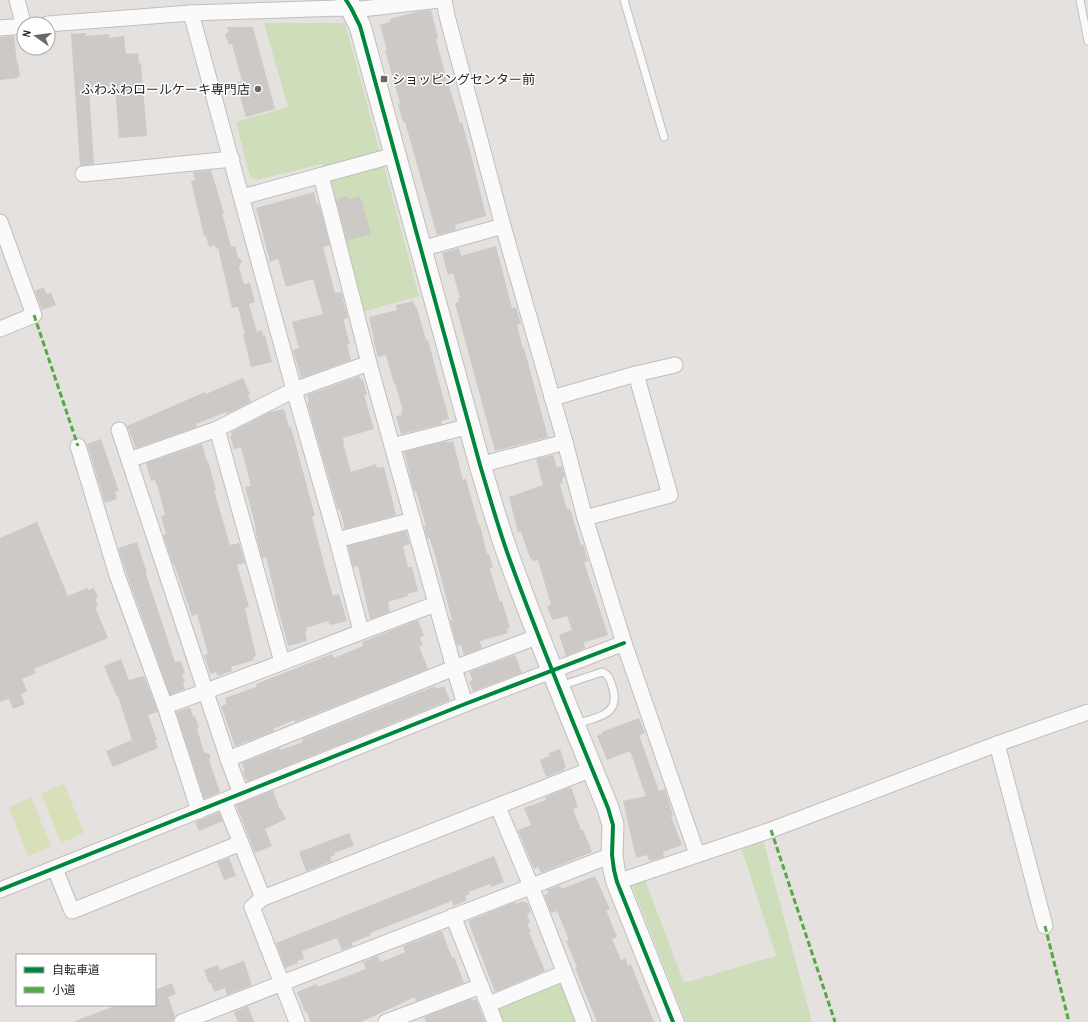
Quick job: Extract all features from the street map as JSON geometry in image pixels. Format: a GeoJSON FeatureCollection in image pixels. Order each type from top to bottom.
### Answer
{"type":"FeatureCollection","features":[{"type":"Feature","properties":{"kind":"street"},"geometry":{"type":"LineString","coordinates":[[17,0],[21,16]]}},
{"type":"Feature","properties":{"kind":"street"},"geometry":{"type":"LineString","coordinates":[[56,23],[191,13],[348,4],[362,9],[439,0]]}},
{"type":"Feature","properties":{"kind":"street"},"geometry":{"type":"LineString","coordinates":[[444,0],[447,16],[504,226],[585,518],[624,643],[697,854]]}},
{"type":"Feature","properties":{"kind":"street"},"geometry":{"type":"LineString","coordinates":[[348,4],[360,26],[480,465],[510,563],[608,808],[613,825],[612,855],[617,882],[673,1022]]}},
{"type":"Feature","properties":{"kind":"street"},"geometry":{"type":"LineString","coordinates":[[191,13],[361,631]]}},
{"type":"Feature","properties":{"kind":"street"},"geometry":{"type":"LineString","coordinates":[[0,28],[16,27]]}},
{"type":"Feature","properties":{"kind":"street"},"geometry":{"type":"LineString","coordinates":[[242,197],[395,155]]}},
{"type":"Feature","properties":{"kind":"street"},"geometry":{"type":"LineString","coordinates":[[83,174],[232,159]]}},
{"type":"Feature","properties":{"kind":"street"},"geometry":{"type":"LineString","coordinates":[[321,176],[369,363],[465,704]]}},
{"type":"Feature","properties":{"kind":"street"},"geometry":{"type":"LineString","coordinates":[[0,222],[34,315],[0,330]]}},
{"type":"Feature","properties":{"kind":"street"},"geometry":{"type":"LineString","coordinates":[[421,249],[504,226]]}},
{"type":"Feature","properties":{"kind":"street"},"geometry":{"type":"LineString","coordinates":[[129,460],[217,429],[294,390],[369,363]]}},
{"type":"Feature","properties":{"kind":"street"},"geometry":{"type":"LineString","coordinates":[[552,398],[636,374],[675,365]]}},
{"type":"Feature","properties":{"kind":"street"},"geometry":{"type":"LineString","coordinates":[[585,518],[670,496],[636,374]]}},
{"type":"Feature","properties":{"kind":"street"},"geometry":{"type":"LineString","coordinates":[[392,446],[470,426]]}},
{"type":"Feature","properties":{"kind":"street"},"geometry":{"type":"LineString","coordinates":[[217,429],[282,662]]}},
{"type":"Feature","properties":{"kind":"street"},"geometry":{"type":"LineString","coordinates":[[119,430],[228,759],[241,794]]}},
{"type":"Feature","properties":{"kind":"street"},"geometry":{"type":"LineString","coordinates":[[480,465],[565,442]]}},
{"type":"Feature","properties":{"kind":"street"},"geometry":{"type":"LineString","coordinates":[[78,446],[118,575],[165,706],[199,811]]}},
{"type":"Feature","properties":{"kind":"street"},"geometry":{"type":"LineString","coordinates":[[337,540],[413,520]]}},
{"type":"Feature","properties":{"kind":"street"},"geometry":{"type":"LineString","coordinates":[[165,706],[206,692],[361,631],[436,604]]}},
{"type":"Feature","properties":{"kind":"street"},"geometry":{"type":"LineString","coordinates":[[228,759],[454,668],[539,636]]}},
{"type":"Feature","properties":{"kind":"street"},"geometry":{"type":"LineString","coordinates":[[0,890],[465,704],[556,678],[624,643]]}},
{"type":"Feature","properties":{"kind":"street"},"geometry":{"type":"LineString","coordinates":[[617,882],[771,830],[997,744],[1088,712]]}},
{"type":"Feature","properties":{"kind":"street"},"geometry":{"type":"LineString","coordinates":[[997,744],[1045,926]]}},
{"type":"Feature","properties":{"kind":"street"},"geometry":{"type":"LineString","coordinates":[[297,1022],[252,907],[263,898],[592,769]]}},
{"type":"Feature","properties":{"kind":"street"},"geometry":{"type":"LineString","coordinates":[[224,801],[263,898]]}},
{"type":"Feature","properties":{"kind":"street"},"geometry":{"type":"LineString","coordinates":[[498,807],[531,886],[584,1022]]}},
{"type":"Feature","properties":{"kind":"street"},"geometry":{"type":"LineString","coordinates":[[55,869],[72,911],[241,843]]}},
{"type":"Feature","properties":{"kind":"street"},"geometry":{"type":"LineString","coordinates":[[182,1022],[612,855]]}},
{"type":"Feature","properties":{"kind":"street"},"geometry":{"type":"LineString","coordinates":[[453,916],[495,1022]]}},
{"type":"Feature","properties":{"kind":"street"},"geometry":{"type":"LineString","coordinates":[[489,1004],[564,972]]}},
{"type":"Feature","properties":{"kind":"street"},"geometry":{"type":"LineString","coordinates":[[386,1022],[481,986]]}},
{"type":"Feature","properties":{"kind":"lane"},"geometry":{"type":"LineString","coordinates":[[624,0],[664,137]]}},
{"type":"Feature","properties":{"kind":"lane"},"geometry":{"type":"LineString","coordinates":[[1080,0],[1088,41]]}},
{"type":"Feature","properties":{"kind":"lane"},"geometry":{"type":"LineString","coordinates":[[556,678],[602,672],[609,677],[615,694],[613,706],[603,715],[574,724]]}},
{"type":"Feature","properties":{"kind":"green space"},"geometry":{"type":"Polygon","coordinates":[[[264,23],[345,23],[419,296],[362,312],[322,164],[257,180],[250,177],[236,122],[288,107],[264,23]]]}},
{"type":"Feature","properties":{"kind":"green space"},"geometry":{"type":"Polygon","coordinates":[[[64,784],[84,833],[61,843],[41,793],[64,784]]]}},
{"type":"Feature","properties":{"kind":"green space"},"geometry":{"type":"Polygon","coordinates":[[[31,797],[51,847],[28,856],[9,807],[31,797]]]}},
{"type":"Feature","properties":{"kind":"green space"},"geometry":{"type":"Polygon","coordinates":[[[763,840],[812,1022],[686,1022],[631,883],[645,880],[684,983],[776,956],[741,847],[763,840]]]}},
{"type":"Feature","properties":{"kind":"green space"},"geometry":{"type":"Polygon","coordinates":[[[556,982],[563,985],[577,1022],[502,1022],[497,1010],[500,1003],[556,982]]]}},
{"type":"Feature","properties":{"kind":"building"},"geometry":{"type":"Polygon","coordinates":[[[431,10],[438,38],[436,39],[448,85],[460,123],[462,122],[486,216],[455,225],[456,230],[437,235],[405,122],[403,122],[398,104],[400,103],[385,50],[387,50],[380,25],[390,22],[390,19],[416,12],[431,10]]]}},
{"type":"Feature","properties":{"kind":"building"},"geometry":{"type":"Polygon","coordinates":[[[227,27],[253,27],[275,109],[246,117],[236,83],[242,81],[232,44],[229,45],[225,34],[229,32],[227,27]]]}},
{"type":"Feature","properties":{"kind":"building"},"geometry":{"type":"Polygon","coordinates":[[[86,33],[86,36],[109,34],[109,38],[124,36],[126,54],[138,53],[139,64],[141,63],[147,136],[119,138],[115,86],[89,88],[94,164],[80,166],[71,34],[86,33]]]}},
{"type":"Feature","properties":{"kind":"building"},"geometry":{"type":"Polygon","coordinates":[[[14,36],[20,76],[17,76],[18,78],[0,80],[0,37],[14,36]]]}},
{"type":"Feature","properties":{"kind":"building"},"geometry":{"type":"Polygon","coordinates":[[[211,170],[224,213],[222,213],[231,247],[235,246],[238,257],[242,261],[239,267],[244,284],[250,283],[255,302],[249,304],[257,332],[262,330],[263,336],[265,335],[272,362],[251,367],[238,307],[232,308],[218,248],[216,249],[215,245],[209,247],[206,236],[204,236],[191,181],[195,180],[193,172],[211,170]]]}},
{"type":"Feature","properties":{"kind":"building"},"geometry":{"type":"Polygon","coordinates":[[[314,192],[317,204],[319,204],[330,245],[323,247],[335,293],[341,292],[348,318],[343,319],[350,344],[347,345],[351,360],[301,378],[293,350],[299,348],[292,322],[323,314],[313,279],[286,287],[278,259],[270,262],[256,208],[314,192]]]}},
{"type":"Feature","properties":{"kind":"building"},"geometry":{"type":"Polygon","coordinates":[[[347,196],[348,199],[360,196],[371,234],[347,241],[336,199],[347,196]]]}},
{"type":"Feature","properties":{"kind":"building"},"geometry":{"type":"Polygon","coordinates":[[[496,246],[512,308],[516,307],[521,324],[517,325],[548,437],[495,451],[455,303],[459,302],[458,299],[460,298],[453,273],[448,275],[442,253],[459,248],[461,256],[496,246]]]}},
{"type":"Feature","properties":{"kind":"building"},"geometry":{"type":"Polygon","coordinates":[[[44,287],[46,294],[51,293],[56,305],[42,310],[35,291],[44,287]]]}},
{"type":"Feature","properties":{"kind":"building"},"geometry":{"type":"Polygon","coordinates":[[[413,301],[417,308],[426,340],[428,340],[449,419],[441,421],[442,424],[401,434],[396,416],[402,415],[401,412],[403,411],[386,355],[378,357],[369,317],[397,310],[396,305],[413,301]]]}},
{"type":"Feature","properties":{"kind":"building"},"geometry":{"type":"Polygon","coordinates":[[[360,376],[361,380],[363,379],[367,395],[364,395],[374,429],[343,438],[343,443],[351,472],[376,464],[377,468],[384,467],[396,515],[345,529],[340,509],[338,510],[308,406],[309,401],[307,395],[360,376]]]}},
{"type":"Feature","properties":{"kind":"building"},"geometry":{"type":"Polygon","coordinates":[[[243,378],[250,394],[248,395],[251,402],[227,414],[226,412],[196,424],[197,427],[136,448],[127,426],[205,392],[206,394],[243,378]]]}},
{"type":"Feature","properties":{"kind":"building"},"geometry":{"type":"Polygon","coordinates":[[[284,409],[289,427],[291,427],[315,516],[312,517],[333,596],[339,594],[347,621],[330,625],[328,621],[306,628],[307,631],[305,632],[307,641],[288,646],[266,557],[262,558],[257,538],[254,520],[245,487],[251,486],[241,447],[234,449],[230,436],[232,435],[231,432],[270,412],[284,409]]]}},
{"type":"Feature","properties":{"kind":"building"},"geometry":{"type":"Polygon","coordinates":[[[101,439],[119,491],[115,492],[117,499],[105,503],[87,444],[101,439]]]}},
{"type":"Feature","properties":{"kind":"building"},"geometry":{"type":"Polygon","coordinates":[[[447,441],[447,443],[453,441],[463,480],[466,479],[487,554],[489,554],[493,567],[490,568],[490,570],[500,602],[502,601],[510,628],[507,629],[508,633],[480,641],[482,648],[464,655],[461,645],[457,646],[450,620],[452,620],[434,551],[429,538],[427,539],[424,526],[426,526],[416,491],[414,492],[404,452],[447,441]]]}},
{"type":"Feature","properties":{"kind":"building"},"geometry":{"type":"Polygon","coordinates":[[[202,444],[207,462],[208,461],[216,490],[214,490],[230,545],[239,543],[245,563],[237,565],[249,607],[245,608],[256,656],[253,657],[254,660],[231,667],[232,671],[218,676],[216,672],[210,674],[204,655],[208,654],[197,614],[192,616],[163,535],[166,534],[161,516],[165,515],[157,484],[156,485],[155,480],[151,481],[146,463],[202,444]]]}},
{"type":"Feature","properties":{"kind":"building"},"geometry":{"type":"Polygon","coordinates":[[[553,455],[557,467],[562,466],[565,477],[562,478],[563,483],[560,484],[567,509],[570,509],[581,545],[583,544],[588,561],[584,562],[608,635],[583,643],[585,648],[566,656],[559,635],[572,630],[567,616],[553,620],[551,617],[547,606],[551,605],[538,560],[532,561],[521,532],[518,532],[509,497],[543,485],[536,459],[553,455]]]}},
{"type":"Feature","properties":{"kind":"building"},"geometry":{"type":"Polygon","coordinates":[[[37,522],[68,596],[87,588],[88,590],[94,588],[98,598],[95,599],[98,606],[95,607],[108,638],[34,669],[36,673],[22,679],[27,691],[21,694],[25,704],[13,709],[9,699],[0,702],[0,538],[37,522]]]}},
{"type":"Feature","properties":{"kind":"building"},"geometry":{"type":"Polygon","coordinates":[[[406,531],[410,544],[403,546],[408,567],[412,567],[418,591],[407,594],[408,596],[388,602],[390,612],[370,619],[358,566],[353,567],[348,546],[406,531]]]}},
{"type":"Feature","properties":{"kind":"building"},"geometry":{"type":"Polygon","coordinates":[[[137,542],[175,662],[181,661],[185,674],[182,675],[185,682],[183,683],[185,689],[170,695],[118,548],[137,542]]]}},
{"type":"Feature","properties":{"kind":"building"},"geometry":{"type":"Polygon","coordinates":[[[418,620],[424,636],[420,637],[423,645],[419,646],[428,669],[295,722],[294,720],[273,729],[274,731],[235,746],[221,706],[227,704],[225,698],[256,687],[256,684],[332,654],[334,658],[363,646],[362,642],[418,620]]]}},
{"type":"Feature","properties":{"kind":"building"},"geometry":{"type":"Polygon","coordinates":[[[515,655],[522,673],[473,691],[469,682],[473,680],[469,672],[515,655]]]}},
{"type":"Feature","properties":{"kind":"building"},"geometry":{"type":"Polygon","coordinates":[[[121,659],[129,680],[144,676],[158,712],[148,715],[157,740],[155,740],[158,748],[113,767],[106,751],[132,740],[118,696],[117,697],[104,666],[121,659]]]}},
{"type":"Feature","properties":{"kind":"building"},"geometry":{"type":"Polygon","coordinates":[[[435,686],[436,689],[444,686],[450,700],[247,782],[242,770],[245,772],[242,763],[280,748],[281,750],[303,742],[302,739],[435,686]]]}},
{"type":"Feature","properties":{"kind":"building"},"geometry":{"type":"Polygon","coordinates":[[[190,707],[199,728],[197,729],[204,752],[211,755],[209,760],[220,792],[204,799],[176,712],[190,707]]]}},
{"type":"Feature","properties":{"kind":"building"},"geometry":{"type":"Polygon","coordinates":[[[639,718],[645,733],[639,735],[659,791],[665,789],[673,815],[671,816],[682,845],[663,852],[664,857],[649,861],[647,855],[636,858],[623,801],[646,796],[630,751],[607,760],[597,736],[603,733],[602,732],[639,718]]]}},
{"type":"Feature","properties":{"kind":"building"},"geometry":{"type":"Polygon","coordinates":[[[560,749],[566,767],[564,770],[546,777],[540,760],[550,756],[549,753],[560,749]]]}},
{"type":"Feature","properties":{"kind":"building"},"geometry":{"type":"Polygon","coordinates":[[[571,787],[578,807],[573,809],[592,852],[541,873],[538,867],[534,869],[518,830],[531,825],[524,808],[546,800],[545,797],[571,787]]]}},
{"type":"Feature","properties":{"kind":"building"},"geometry":{"type":"Polygon","coordinates":[[[273,790],[280,810],[281,809],[286,819],[265,829],[272,846],[255,853],[236,805],[273,790]]]}},
{"type":"Feature","properties":{"kind":"building"},"geometry":{"type":"Polygon","coordinates":[[[219,812],[223,821],[199,831],[195,822],[219,812]]]}},
{"type":"Feature","properties":{"kind":"building"},"geometry":{"type":"Polygon","coordinates":[[[349,833],[354,846],[334,853],[335,855],[330,857],[332,861],[306,871],[299,852],[349,833]]]}},
{"type":"Feature","properties":{"kind":"building"},"geometry":{"type":"Polygon","coordinates":[[[494,856],[504,882],[491,887],[490,884],[469,892],[470,894],[465,896],[467,900],[453,906],[452,901],[370,933],[371,935],[351,943],[353,946],[342,950],[337,938],[302,951],[304,959],[285,968],[276,943],[494,856]]]}},
{"type":"Feature","properties":{"kind":"building"},"geometry":{"type":"Polygon","coordinates":[[[229,858],[236,876],[224,880],[217,862],[229,858]]]}},
{"type":"Feature","properties":{"kind":"building"},"geometry":{"type":"Polygon","coordinates":[[[595,876],[610,909],[606,910],[617,937],[612,939],[621,960],[626,958],[628,966],[631,964],[654,1022],[597,1022],[575,968],[577,967],[566,941],[569,940],[557,911],[551,913],[544,895],[548,894],[547,890],[560,885],[561,889],[595,876]]]}},
{"type":"Feature","properties":{"kind":"building"},"geometry":{"type":"Polygon","coordinates":[[[523,901],[524,903],[527,902],[531,912],[527,914],[530,923],[527,924],[545,971],[495,992],[468,921],[515,902],[516,904],[523,901]]]}},
{"type":"Feature","properties":{"kind":"building"},"geometry":{"type":"Polygon","coordinates":[[[442,931],[452,958],[454,957],[464,983],[416,1001],[415,997],[361,1022],[310,1022],[307,1012],[305,1012],[297,992],[317,984],[318,987],[366,969],[363,962],[378,956],[381,962],[405,952],[403,946],[442,931]]]}},
{"type":"Feature","properties":{"kind":"building"},"geometry":{"type":"Polygon","coordinates":[[[244,961],[252,985],[227,995],[225,988],[214,992],[204,970],[218,965],[220,970],[244,961]]]}},
{"type":"Feature","properties":{"kind":"building"},"geometry":{"type":"Polygon","coordinates":[[[172,983],[176,994],[168,997],[175,1016],[173,1022],[75,1022],[114,1006],[156,1006],[156,990],[172,983]]]}},
{"type":"Feature","properties":{"kind":"building"},"geometry":{"type":"Polygon","coordinates":[[[471,999],[472,1001],[476,999],[485,1022],[426,1022],[424,1017],[471,999]]]}},
{"type":"Feature","properties":{"kind":"building"},"geometry":{"type":"Polygon","coordinates":[[[248,1006],[254,1022],[238,1022],[234,1012],[248,1006]]]}},
{"type":"Feature","properties":{"kind":"marked path"},"geometry":{"type":"LineString","coordinates":[[34,315],[78,446]]}},
{"type":"Feature","properties":{"kind":"marked path"},"geometry":{"type":"LineString","coordinates":[[771,830],[835,1022]]}},
{"type":"Feature","properties":{"kind":"marked path"},"geometry":{"type":"LineString","coordinates":[[1045,926],[1069,1022]]}},
{"type":"Feature","properties":{"kind":"cycle path"},"geometry":{"type":"LineString","coordinates":[[346,0],[360,26],[480,465],[499,527],[534,625],[608,808],[613,825],[612,855],[617,882],[673,1022]]}},
{"type":"Feature","properties":{"kind":"cycle path"},"geometry":{"type":"LineString","coordinates":[[0,890],[465,704],[624,643]]}},
{"type":"Feature","properties":{"kind":"place","name":"ショッピングセンター前"},"geometry":{"type":"Point","coordinates":[384,79]}},
{"type":"Feature","properties":{"kind":"place","name":"ふわふわロールケーキ専門店"},"geometry":{"type":"Point","coordinates":[258,89]}}]}
